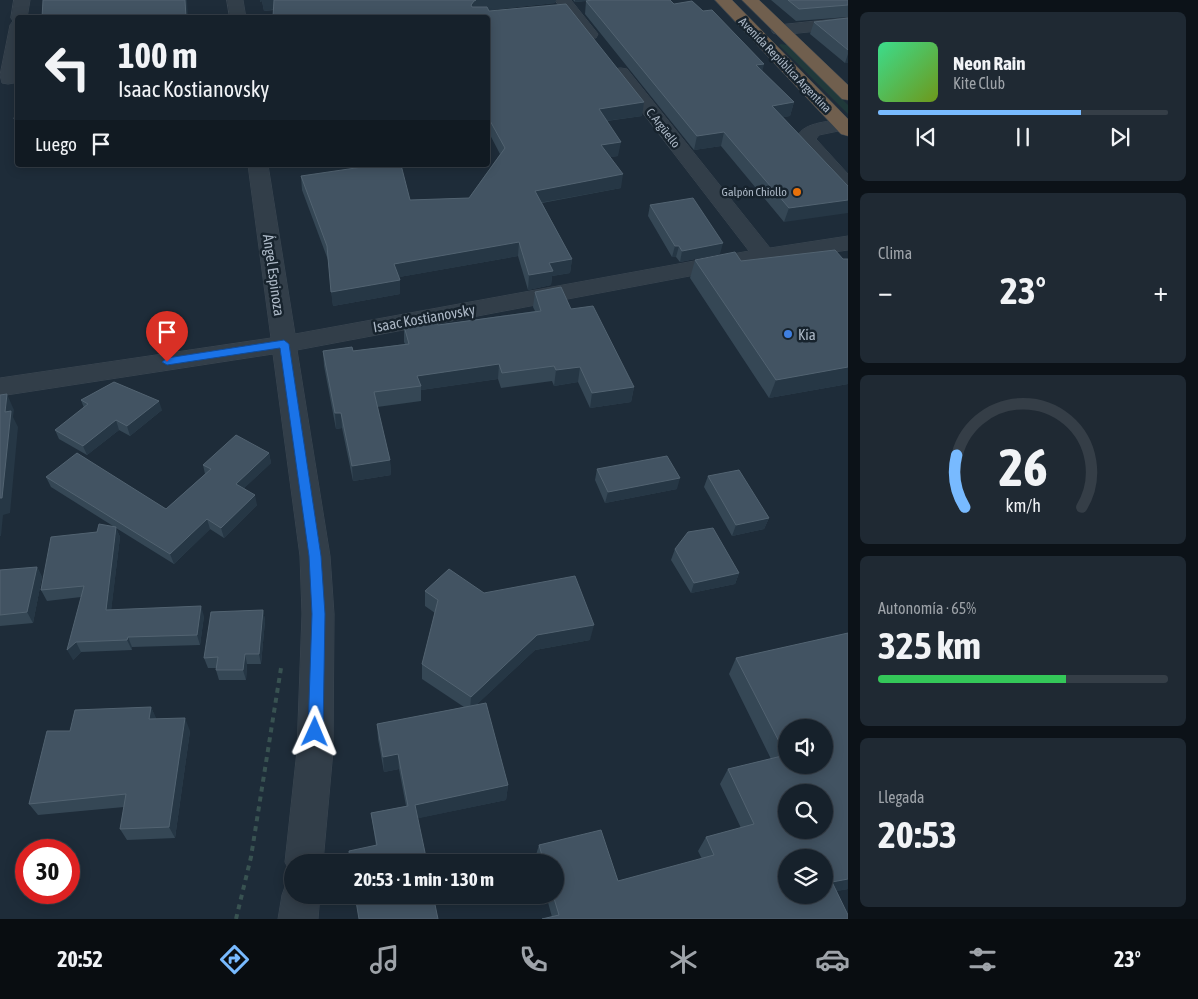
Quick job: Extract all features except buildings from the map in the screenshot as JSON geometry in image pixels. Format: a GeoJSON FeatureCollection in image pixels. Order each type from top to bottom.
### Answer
{"type":"FeatureCollection","features":[{"type":"Feature","properties":{"kind":"highway","name":"Avenida República Argentina"},"geometry":{"type":"LineString","coordinates":[[723,0],[846,127]]}},
{"type":"Feature","properties":{"kind":"highway"},"geometry":{"type":"LineString","coordinates":[[729,0],[740,4],[765,25],[780,30]]}},
{"type":"Feature","properties":{"kind":"highway","name":"Avenida República Argentina"},"geometry":{"type":"LineString","coordinates":[[750,0],[848,94]]}},
{"type":"Feature","properties":{"kind":"street"},"geometry":{"type":"LineString","coordinates":[[20,15],[22,0]]}},
{"type":"Feature","properties":{"kind":"street"},"geometry":{"type":"LineString","coordinates":[[235,0],[238,15]]}},
{"type":"Feature","properties":{"kind":"street"},"geometry":{"type":"LineString","coordinates":[[569,7],[600,48]]}},
{"type":"Feature","properties":{"kind":"street"},"geometry":{"type":"LineString","coordinates":[[780,30],[848,23]]}},
{"type":"Feature","properties":{"kind":"street"},"geometry":{"type":"LineString","coordinates":[[8,79],[15,41]]}},
{"type":"Feature","properties":{"kind":"street","name":"C. Argüello"},"geometry":{"type":"LineString","coordinates":[[612,63],[764,255]]}},
{"type":"Feature","properties":{"kind":"street"},"geometry":{"type":"LineString","coordinates":[[846,127],[813,131],[806,135],[806,140],[848,186]]}},
{"type":"Feature","properties":{"kind":"street","name":"Ángel Espinoza"},"geometry":{"type":"LineString","coordinates":[[258,167],[315,556],[318,614],[315,751],[305,854]]}},
{"type":"Feature","properties":{"kind":"street","name":"Isaac Kostianovsky"},"geometry":{"type":"LineString","coordinates":[[0,387],[284,344],[764,255],[848,243]]}},
{"type":"Feature","properties":{"kind":"street"},"geometry":{"type":"LineString","coordinates":[[298,919],[300,904]]}},
{"type":"Feature","properties":{"kind":"path"},"geometry":{"type":"LineString","coordinates":[[236,919],[250,857],[281,660]]}},
{"type":"Feature","properties":{"kind":"green space"},"geometry":{"type":"Polygon","coordinates":[[[779,45],[787,45],[848,105],[848,114],[779,45]]]}},
{"type":"Feature","properties":{"kind":"place","name":"Galpón Chiollo"},"geometry":{"type":"Point","coordinates":[797,192]}},
{"type":"Feature","properties":{"kind":"place","name":"Kia"},"geometry":{"type":"Point","coordinates":[788,334]}},
{"type":"Feature","properties":{"kind":"route"},"geometry":{"type":"LineString","coordinates":[[167,362],[284,344],[315,556],[318,614],[315,732]]}}]}
